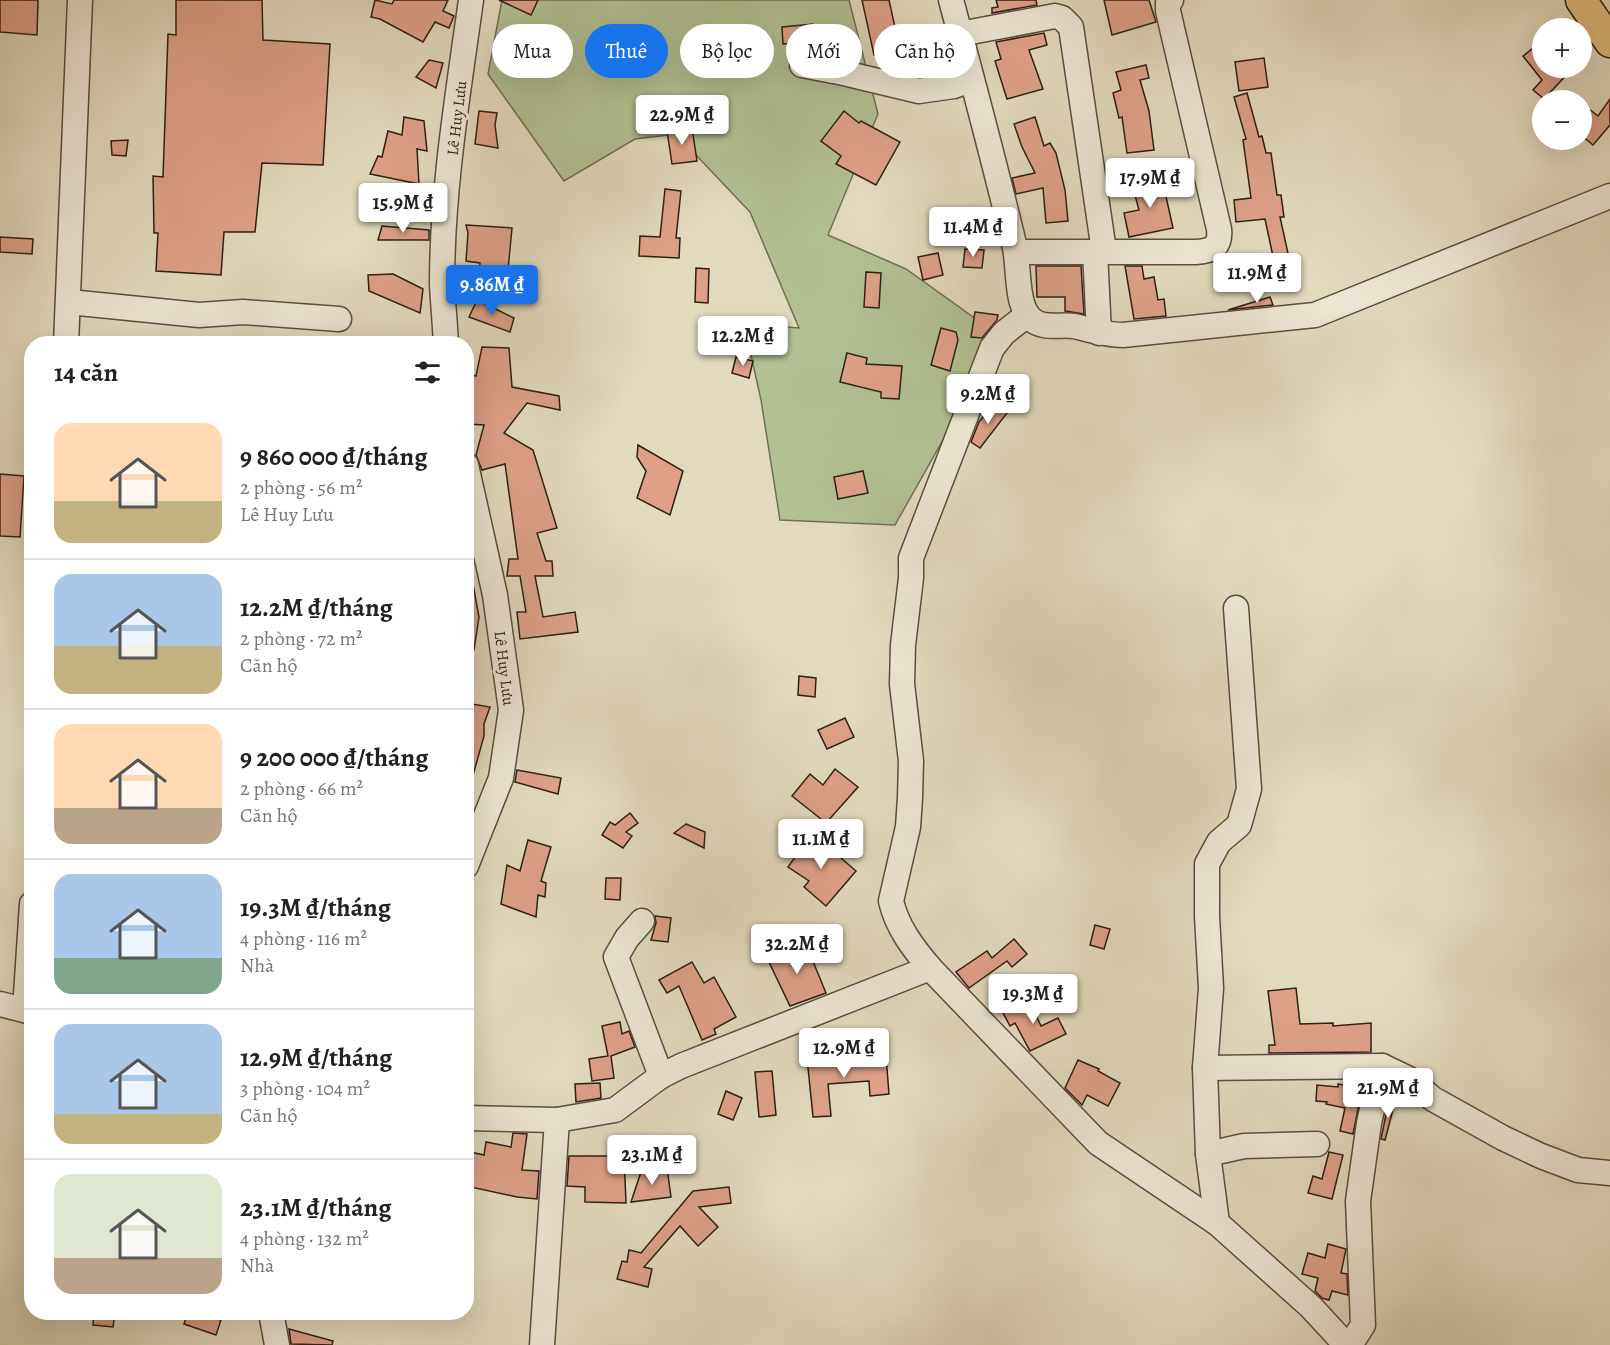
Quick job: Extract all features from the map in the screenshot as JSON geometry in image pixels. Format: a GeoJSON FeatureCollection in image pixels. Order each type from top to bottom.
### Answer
{"type":"FeatureCollection","features":[{"type":"Feature","properties":{"kind":"main road"},"geometry":{"type":"LineString","coordinates":[[1581,0],[1610,42]]}},
{"type":"Feature","properties":{"kind":"street"},"geometry":{"type":"LineString","coordinates":[[67,336],[81,0]]}},
{"type":"Feature","properties":{"kind":"street","name":"Lê Huy Lưu"},"geometry":{"type":"LineString","coordinates":[[445,336],[442,286],[444,231],[456,109],[471,0]]}},
{"type":"Feature","properties":{"kind":"street"},"geometry":{"type":"LineString","coordinates":[[951,0],[957,24]]}},
{"type":"Feature","properties":{"kind":"street"},"geometry":{"type":"LineString","coordinates":[[1016,252],[1196,252],[1215,248],[1219,242],[1220,229],[1168,11],[1168,3],[1171,0]]}},
{"type":"Feature","properties":{"kind":"street"},"geometry":{"type":"LineString","coordinates":[[976,31],[1055,16],[1062,18],[1071,27],[1100,251],[1099,333]]}},
{"type":"Feature","properties":{"kind":"street"},"geometry":{"type":"LineString","coordinates":[[862,77],[919,91],[954,86],[971,80],[1016,252],[1022,299],[1027,315],[1038,323],[1048,326],[1071,326],[1099,333],[1123,335],[1315,315],[1610,196]]}},
{"type":"Feature","properties":{"kind":"street"},"geometry":{"type":"LineString","coordinates":[[69,302],[199,315],[243,312],[339,319]]}},
{"type":"Feature","properties":{"kind":"street"},"geometry":{"type":"LineString","coordinates":[[1027,315],[1004,333],[992,348],[911,558],[902,684],[911,761],[910,798],[908,827],[891,893],[893,912],[910,945],[930,968],[1098,1143],[1216,1223],[1311,1307],[1348,1345],[1363,1324],[1358,1201],[1369,1123],[1383,1066]]}},
{"type":"Feature","properties":{"kind":"street","name":"Lê Huy Lưu"},"geometry":{"type":"LineString","coordinates":[[474,501],[495,595],[511,710],[501,778],[474,846]]}},
{"type":"Feature","properties":{"kind":"street"},"geometry":{"type":"LineString","coordinates":[[1216,1223],[1208,1154],[1205,1068],[1211,988],[1207,864],[1219,842],[1239,825],[1249,789],[1236,608]]}},
{"type":"Feature","properties":{"kind":"street"},"geometry":{"type":"LineString","coordinates":[[642,921],[627,938],[616,957],[661,1076]]}},
{"type":"Feature","properties":{"kind":"street"},"geometry":{"type":"LineString","coordinates":[[474,1118],[557,1120],[615,1110],[661,1076],[930,968]]}},
{"type":"Feature","properties":{"kind":"street"},"geometry":{"type":"LineString","coordinates":[[0,1004],[24,1010]]}},
{"type":"Feature","properties":{"kind":"street"},"geometry":{"type":"LineString","coordinates":[[1205,1068],[1383,1066],[1409,1079],[1432,1099],[1541,1156],[1578,1170],[1610,1173]]}},
{"type":"Feature","properties":{"kind":"street"},"geometry":{"type":"LineString","coordinates":[[542,1345],[557,1120]]}},
{"type":"Feature","properties":{"kind":"street"},"geometry":{"type":"LineString","coordinates":[[1208,1154],[1244,1146],[1317,1144]]}},
{"type":"Feature","properties":{"kind":"street"},"geometry":{"type":"LineString","coordinates":[[272,1320],[277,1345]]}},
{"type":"Feature","properties":{"kind":"green space"},"geometry":{"type":"Polygon","coordinates":[[[502,0],[849,0],[855,24],[786,24],[786,78],[862,78],[862,51],[878,114],[828,235],[906,269],[1001,337],[895,525],[780,520],[761,400],[744,324],[799,328],[750,212],[676,134],[635,139],[564,181],[488,74],[492,53],[492,78],[573,78],[573,24],[497,24],[502,0]]]}},
{"type":"Feature","properties":{"kind":"building"},"geometry":{"type":"Polygon","coordinates":[[[0,0],[38,0],[37,35],[0,32],[0,0]]]}},
{"type":"Feature","properties":{"kind":"building"},"geometry":{"type":"Polygon","coordinates":[[[176,0],[262,0],[263,40],[330,44],[323,165],[262,163],[255,232],[224,232],[221,275],[156,271],[158,233],[154,233],[153,176],[163,177],[168,34],[176,35],[176,0]]]}},
{"type":"Feature","properties":{"kind":"building"},"geometry":{"type":"Polygon","coordinates":[[[375,0],[392,4],[394,0],[448,0],[443,11],[454,16],[449,28],[435,22],[423,42],[380,19],[371,17],[375,0]]]}},
{"type":"Feature","properties":{"kind":"building"},"geometry":{"type":"Polygon","coordinates":[[[499,0],[538,0],[531,15],[499,0]]]}},
{"type":"Feature","properties":{"kind":"building"},"geometry":{"type":"Polygon","coordinates":[[[862,0],[889,0],[894,24],[874,24],[874,55],[862,0]]]}},
{"type":"Feature","properties":{"kind":"building"},"geometry":{"type":"Polygon","coordinates":[[[996,0],[1036,0],[1037,5],[992,13],[992,8],[998,7],[996,0]]]}},
{"type":"Feature","properties":{"kind":"building"},"geometry":{"type":"Polygon","coordinates":[[[1104,0],[1149,0],[1156,22],[1112,35],[1104,0]]]}},
{"type":"Feature","properties":{"kind":"building"},"geometry":{"type":"Polygon","coordinates":[[[782,27],[786,27],[786,44],[783,44],[782,27]]]}},
{"type":"Feature","properties":{"kind":"building"},"geometry":{"type":"Polygon","coordinates":[[[1044,33],[1047,45],[1029,50],[1043,89],[1007,99],[995,61],[1001,59],[996,42],[1044,33]]]}},
{"type":"Feature","properties":{"kind":"building"},"geometry":{"type":"Polygon","coordinates":[[[1532,49],[1532,67],[1523,56],[1532,49]]]}},
{"type":"Feature","properties":{"kind":"building"},"geometry":{"type":"Polygon","coordinates":[[[1264,58],[1268,87],[1239,91],[1235,62],[1264,58]]]}},
{"type":"Feature","properties":{"kind":"building"},"geometry":{"type":"Polygon","coordinates":[[[429,60],[443,63],[436,88],[416,77],[429,60]]]}},
{"type":"Feature","properties":{"kind":"building"},"geometry":{"type":"Polygon","coordinates":[[[1146,65],[1149,78],[1140,80],[1149,111],[1154,150],[1127,153],[1122,117],[1119,118],[1113,93],[1121,90],[1116,72],[1146,65]]]}},
{"type":"Feature","properties":{"kind":"building"},"geometry":{"type":"Polygon","coordinates":[[[1540,78],[1564,78],[1552,90],[1533,90],[1542,80],[1540,78]]]}},
{"type":"Feature","properties":{"kind":"building"},"geometry":{"type":"Polygon","coordinates":[[[1247,93],[1259,137],[1262,136],[1266,153],[1271,153],[1277,195],[1281,195],[1284,217],[1280,217],[1289,258],[1274,261],[1265,219],[1236,222],[1234,200],[1251,198],[1243,140],[1246,139],[1234,97],[1247,93]]]}},
{"type":"Feature","properties":{"kind":"building"},"geometry":{"type":"Polygon","coordinates":[[[1610,99],[1610,125],[1593,145],[1592,111],[1598,116],[1610,99]]]}},
{"type":"Feature","properties":{"kind":"building"},"geometry":{"type":"Polygon","coordinates":[[[479,111],[497,113],[495,125],[498,148],[475,144],[479,111]]]}},
{"type":"Feature","properties":{"kind":"building"},"geometry":{"type":"Polygon","coordinates":[[[844,111],[859,123],[861,121],[900,142],[876,185],[836,164],[841,156],[821,141],[844,111]]]}},
{"type":"Feature","properties":{"kind":"building"},"geometry":{"type":"Polygon","coordinates":[[[404,117],[424,121],[427,151],[417,149],[419,184],[370,174],[378,156],[382,157],[388,131],[402,135],[404,117]]]}},
{"type":"Feature","properties":{"kind":"building"},"geometry":{"type":"Polygon","coordinates":[[[1035,117],[1044,146],[1050,143],[1056,153],[1065,190],[1068,221],[1046,223],[1043,188],[1016,194],[1012,178],[1035,173],[1014,124],[1035,117]]]}},
{"type":"Feature","properties":{"kind":"building"},"geometry":{"type":"Polygon","coordinates":[[[692,128],[697,161],[672,164],[667,131],[692,128]]]}},
{"type":"Feature","properties":{"kind":"building"},"geometry":{"type":"Polygon","coordinates":[[[128,140],[126,156],[112,155],[111,141],[128,140]]]}},
{"type":"Feature","properties":{"kind":"building"},"geometry":{"type":"Polygon","coordinates":[[[1171,178],[1174,190],[1165,192],[1173,228],[1129,237],[1124,213],[1139,210],[1133,188],[1171,178]]]}},
{"type":"Feature","properties":{"kind":"building"},"geometry":{"type":"Polygon","coordinates":[[[665,189],[681,191],[676,238],[680,238],[679,258],[639,256],[640,236],[660,237],[665,189]]]}},
{"type":"Feature","properties":{"kind":"building"},"geometry":{"type":"Polygon","coordinates":[[[466,225],[512,228],[507,280],[479,278],[480,263],[466,261],[468,233],[466,225]]]}},
{"type":"Feature","properties":{"kind":"building"},"geometry":{"type":"Polygon","coordinates":[[[382,226],[429,230],[429,240],[378,240],[382,226]]]}},
{"type":"Feature","properties":{"kind":"building"},"geometry":{"type":"Polygon","coordinates":[[[0,237],[33,239],[32,254],[0,252],[0,237]]]}},
{"type":"Feature","properties":{"kind":"building"},"geometry":{"type":"Polygon","coordinates":[[[965,249],[984,250],[982,268],[963,267],[965,249]]]}},
{"type":"Feature","properties":{"kind":"building"},"geometry":{"type":"Polygon","coordinates":[[[938,253],[943,275],[923,280],[918,257],[938,253]]]}},
{"type":"Feature","properties":{"kind":"building"},"geometry":{"type":"Polygon","coordinates":[[[1036,266],[1081,266],[1084,314],[1065,311],[1065,297],[1037,297],[1036,266]]]}},
{"type":"Feature","properties":{"kind":"building"},"geometry":{"type":"Polygon","coordinates":[[[1125,266],[1142,266],[1144,279],[1154,277],[1158,300],[1164,299],[1166,316],[1134,319],[1125,266]]]}},
{"type":"Feature","properties":{"kind":"building"},"geometry":{"type":"Polygon","coordinates":[[[696,268],[709,269],[708,303],[695,302],[696,268]]]}},
{"type":"Feature","properties":{"kind":"building"},"geometry":{"type":"Polygon","coordinates":[[[866,272],[881,273],[879,308],[864,307],[866,272]]]}},
{"type":"Feature","properties":{"kind":"building"},"geometry":{"type":"Polygon","coordinates":[[[393,274],[423,289],[420,313],[369,291],[368,275],[393,274]]]}},
{"type":"Feature","properties":{"kind":"building"},"geometry":{"type":"Polygon","coordinates":[[[1270,297],[1273,305],[1228,310],[1270,297]]]}},
{"type":"Feature","properties":{"kind":"building"},"geometry":{"type":"Polygon","coordinates":[[[477,300],[514,318],[510,332],[469,317],[477,300]]]}},
{"type":"Feature","properties":{"kind":"building"},"geometry":{"type":"Polygon","coordinates":[[[975,312],[998,315],[997,320],[982,338],[971,337],[975,312]]]}},
{"type":"Feature","properties":{"kind":"building"},"geometry":{"type":"Polygon","coordinates":[[[941,328],[956,332],[958,340],[950,371],[931,365],[941,328]]]}},
{"type":"Feature","properties":{"kind":"building"},"geometry":{"type":"Polygon","coordinates":[[[482,347],[509,348],[512,387],[559,396],[560,410],[527,403],[504,433],[533,450],[557,528],[537,533],[546,561],[552,561],[553,576],[535,576],[543,617],[575,612],[578,632],[520,639],[517,612],[526,612],[520,576],[507,576],[509,559],[518,559],[505,464],[482,470],[476,455],[484,425],[474,424],[474,376],[476,376],[482,347]]]}},
{"type":"Feature","properties":{"kind":"building"},"geometry":{"type":"Polygon","coordinates":[[[847,353],[867,358],[866,364],[902,366],[899,399],[881,398],[881,392],[840,382],[847,353]]]}},
{"type":"Feature","properties":{"kind":"building"},"geometry":{"type":"Polygon","coordinates":[[[736,357],[753,361],[749,378],[732,373],[736,357]]]}},
{"type":"Feature","properties":{"kind":"building"},"geometry":{"type":"Polygon","coordinates":[[[994,403],[1007,413],[980,448],[971,442],[979,422],[994,403]]]}},
{"type":"Feature","properties":{"kind":"building"},"geometry":{"type":"Polygon","coordinates":[[[638,445],[683,471],[670,515],[637,498],[646,471],[637,457],[638,445]]]}},
{"type":"Feature","properties":{"kind":"building"},"geometry":{"type":"Polygon","coordinates":[[[863,471],[868,493],[838,499],[834,477],[863,471]]]}},
{"type":"Feature","properties":{"kind":"building"},"geometry":{"type":"Polygon","coordinates":[[[0,474],[24,476],[20,537],[0,536],[0,474]]]}},
{"type":"Feature","properties":{"kind":"building"},"geometry":{"type":"Polygon","coordinates":[[[474,590],[479,617],[474,650],[474,590]]]}},
{"type":"Feature","properties":{"kind":"building"},"geometry":{"type":"Polygon","coordinates":[[[799,676],[816,678],[815,697],[798,695],[799,676]]]}},
{"type":"Feature","properties":{"kind":"building"},"geometry":{"type":"Polygon","coordinates":[[[474,704],[490,707],[484,724],[484,736],[474,772],[474,704]]]}},
{"type":"Feature","properties":{"kind":"building"},"geometry":{"type":"Polygon","coordinates":[[[845,718],[854,737],[827,749],[818,730],[845,718]]]}},
{"type":"Feature","properties":{"kind":"building"},"geometry":{"type":"Polygon","coordinates":[[[835,769],[858,787],[826,823],[792,796],[810,774],[823,785],[835,769]]]}},
{"type":"Feature","properties":{"kind":"building"},"geometry":{"type":"Polygon","coordinates":[[[517,770],[561,778],[558,794],[515,782],[517,770]]]}},
{"type":"Feature","properties":{"kind":"building"},"geometry":{"type":"Polygon","coordinates":[[[630,813],[638,823],[626,832],[632,836],[623,848],[602,835],[610,822],[615,825],[630,813]]]}},
{"type":"Feature","properties":{"kind":"building"},"geometry":{"type":"Polygon","coordinates":[[[686,824],[705,832],[704,848],[674,833],[686,824]]]}},
{"type":"Feature","properties":{"kind":"building"},"geometry":{"type":"Polygon","coordinates":[[[812,833],[856,871],[826,906],[804,887],[809,881],[788,867],[812,833]]]}},
{"type":"Feature","properties":{"kind":"building"},"geometry":{"type":"Polygon","coordinates":[[[528,840],[551,847],[541,881],[546,883],[545,897],[538,895],[536,917],[501,904],[507,865],[520,871],[528,840]]]}},
{"type":"Feature","properties":{"kind":"building"},"geometry":{"type":"Polygon","coordinates":[[[606,878],[621,878],[620,900],[605,899],[606,878]]]}},
{"type":"Feature","properties":{"kind":"building"},"geometry":{"type":"Polygon","coordinates":[[[655,916],[671,918],[668,942],[651,940],[656,923],[655,916]]]}},
{"type":"Feature","properties":{"kind":"building"},"geometry":{"type":"Polygon","coordinates":[[[1095,925],[1110,929],[1104,949],[1090,945],[1095,925]]]}},
{"type":"Feature","properties":{"kind":"building"},"geometry":{"type":"Polygon","coordinates":[[[1014,939],[1027,954],[1012,967],[1007,961],[969,988],[956,972],[987,951],[992,958],[1014,939]]]}},
{"type":"Feature","properties":{"kind":"building"},"geometry":{"type":"Polygon","coordinates":[[[805,942],[826,993],[790,1006],[768,960],[805,942]]]}},
{"type":"Feature","properties":{"kind":"building"},"geometry":{"type":"Polygon","coordinates":[[[692,962],[704,983],[714,977],[736,1017],[714,1029],[716,1034],[702,1040],[679,986],[667,993],[659,980],[692,962]]]}},
{"type":"Feature","properties":{"kind":"building"},"geometry":{"type":"Polygon","coordinates":[[[1296,988],[1300,1024],[1333,1023],[1333,1026],[1371,1023],[1371,1052],[1269,1053],[1269,1045],[1275,1045],[1268,991],[1296,988]]]}},
{"type":"Feature","properties":{"kind":"building"},"geometry":{"type":"Polygon","coordinates":[[[1028,998],[1041,1026],[1058,1018],[1066,1034],[1030,1051],[1015,1023],[1010,1026],[1002,1011],[1028,998]]]}},
{"type":"Feature","properties":{"kind":"building"},"geometry":{"type":"Polygon","coordinates":[[[620,1022],[622,1034],[629,1031],[635,1047],[611,1056],[614,1078],[592,1081],[589,1059],[608,1056],[602,1026],[620,1022]]]}},
{"type":"Feature","properties":{"kind":"building"},"geometry":{"type":"Polygon","coordinates":[[[825,1056],[826,1063],[886,1056],[889,1094],[870,1096],[869,1081],[828,1084],[831,1116],[813,1117],[807,1058],[825,1056]]]}},
{"type":"Feature","properties":{"kind":"building"},"geometry":{"type":"Polygon","coordinates":[[[1078,1060],[1099,1069],[1098,1071],[1120,1083],[1108,1106],[1087,1095],[1082,1105],[1065,1088],[1078,1060]]]}},
{"type":"Feature","properties":{"kind":"building"},"geometry":{"type":"Polygon","coordinates":[[[772,1071],[776,1115],[759,1117],[755,1072],[772,1071]]]}},
{"type":"Feature","properties":{"kind":"building"},"geometry":{"type":"Polygon","coordinates":[[[600,1083],[601,1098],[576,1102],[575,1084],[600,1083]]]}},
{"type":"Feature","properties":{"kind":"building"},"geometry":{"type":"Polygon","coordinates":[[[1338,1084],[1362,1089],[1353,1134],[1340,1131],[1345,1108],[1316,1101],[1317,1085],[1338,1087],[1338,1084]]]}},
{"type":"Feature","properties":{"kind":"building"},"geometry":{"type":"Polygon","coordinates":[[[726,1091],[742,1098],[733,1120],[718,1114],[726,1091]]]}},
{"type":"Feature","properties":{"kind":"building"},"geometry":{"type":"Polygon","coordinates":[[[1389,1100],[1395,1102],[1385,1140],[1381,1139],[1389,1100]]]}},
{"type":"Feature","properties":{"kind":"building"},"geometry":{"type":"Polygon","coordinates":[[[513,1133],[527,1134],[522,1170],[539,1171],[537,1199],[474,1188],[474,1153],[484,1155],[486,1142],[511,1147],[513,1133]]]}},
{"type":"Feature","properties":{"kind":"building"},"geometry":{"type":"Polygon","coordinates":[[[1329,1152],[1343,1155],[1332,1199],[1308,1193],[1313,1176],[1322,1179],[1329,1152]]]}},
{"type":"Feature","properties":{"kind":"building"},"geometry":{"type":"Polygon","coordinates":[[[569,1156],[624,1156],[626,1203],[585,1202],[585,1187],[567,1186],[569,1156]]]}},
{"type":"Feature","properties":{"kind":"building"},"geometry":{"type":"Polygon","coordinates":[[[667,1168],[671,1197],[631,1202],[641,1172],[667,1168]]]}},
{"type":"Feature","properties":{"kind":"building"},"geometry":{"type":"Polygon","coordinates":[[[729,1187],[731,1203],[699,1207],[718,1227],[698,1246],[680,1226],[644,1267],[652,1269],[648,1287],[617,1279],[622,1261],[627,1262],[629,1250],[641,1253],[693,1191],[729,1187]]]}},
{"type":"Feature","properties":{"kind":"building"},"geometry":{"type":"Polygon","coordinates":[[[1328,1244],[1346,1249],[1341,1273],[1347,1274],[1348,1295],[1332,1291],[1329,1300],[1322,1298],[1315,1291],[1318,1278],[1302,1274],[1308,1253],[1325,1258],[1328,1244]]]}},
{"type":"Feature","properties":{"kind":"building"},"geometry":{"type":"Polygon","coordinates":[[[93,1320],[114,1320],[113,1327],[93,1325],[93,1320]]]}},
{"type":"Feature","properties":{"kind":"building"},"geometry":{"type":"Polygon","coordinates":[[[185,1320],[221,1320],[216,1335],[184,1324],[185,1320]]]}},
{"type":"Feature","properties":{"kind":"building"},"geometry":{"type":"Polygon","coordinates":[[[289,1329],[333,1341],[332,1345],[291,1344],[289,1329]]]}}]}
